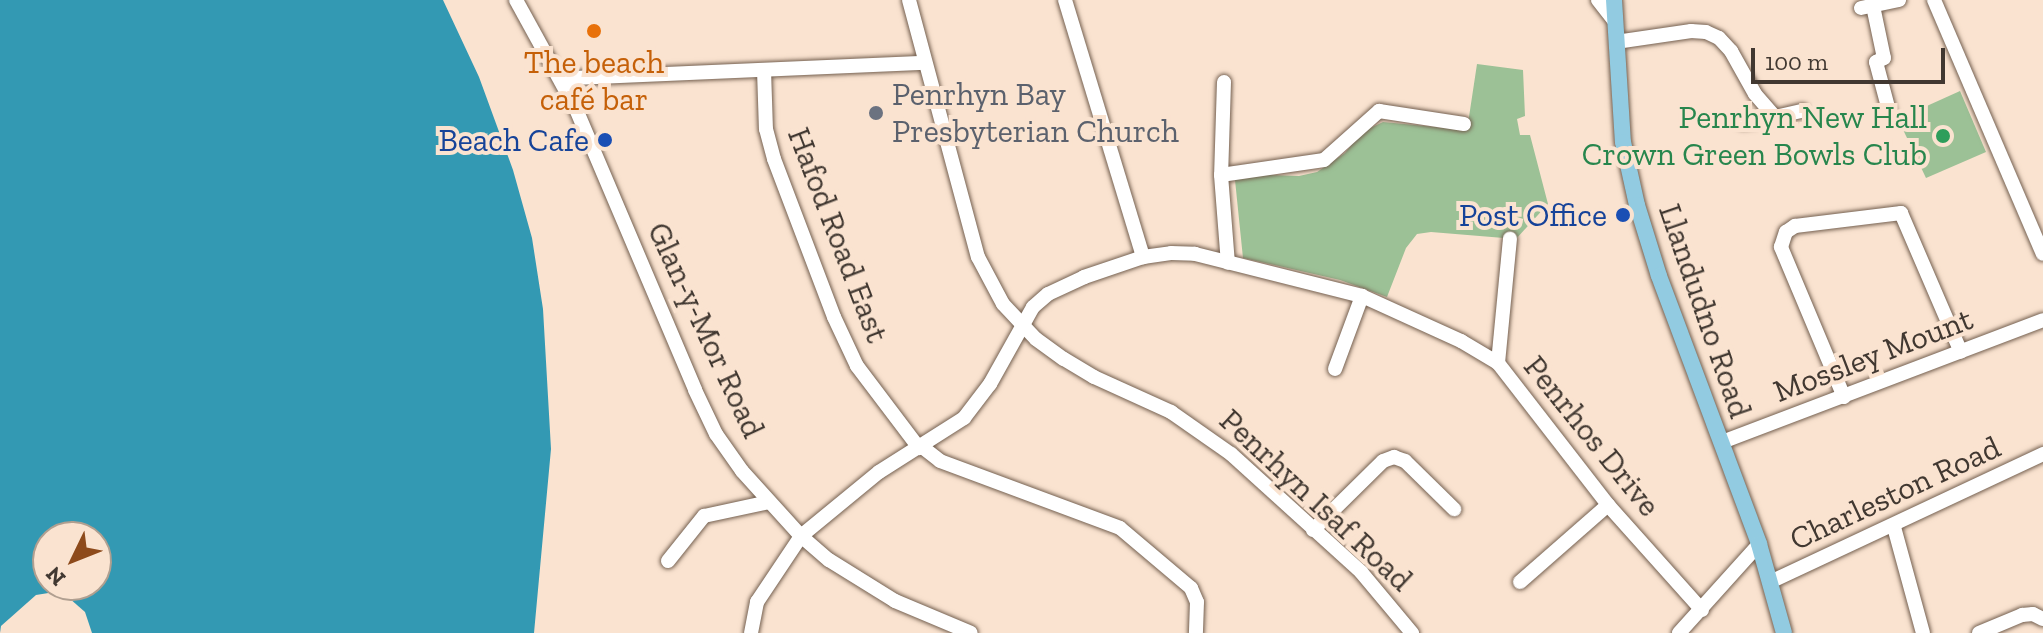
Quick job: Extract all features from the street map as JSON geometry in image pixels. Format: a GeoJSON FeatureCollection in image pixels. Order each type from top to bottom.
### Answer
{"type":"FeatureCollection","features":[{"type":"Feature","properties":{"kind":"main road","name":"Llandudno Road"},"geometry":{"type":"LineString","coordinates":[[1614,0],[1623,142],[1637,205],[1659,276],[1759,544],[1784,633]]}},
{"type":"Feature","properties":{"kind":"street","name":"Glan-y-Mor Road"},"geometry":{"type":"LineString","coordinates":[[516,0],[563,83],[597,154],[716,434],[769,502],[829,560],[895,601],[971,633]]}},
{"type":"Feature","properties":{"kind":"street","name":"Penrhyn Isaf Road"},"geometry":{"type":"LineString","coordinates":[[909,0],[978,257],[990,286],[1020,325],[1064,359],[1094,377],[1199,429],[1361,572],[1412,633]]}},
{"type":"Feature","properties":{"kind":"street"},"geometry":{"type":"LineString","coordinates":[[1065,0],[1143,257]]}},
{"type":"Feature","properties":{"kind":"street"},"geometry":{"type":"LineString","coordinates":[[1598,0],[1615,22]]}},
{"type":"Feature","properties":{"kind":"street"},"geometry":{"type":"LineString","coordinates":[[1889,111],[1876,62],[1884,58],[1867,7],[1899,0]]}},
{"type":"Feature","properties":{"kind":"street"},"geometry":{"type":"LineString","coordinates":[[1934,0],[2043,254]]}},
{"type":"Feature","properties":{"kind":"street"},"geometry":{"type":"LineString","coordinates":[[1616,42],[1691,31],[1719,38],[1731,51],[1755,94],[1775,117]]}},
{"type":"Feature","properties":{"kind":"street"},"geometry":{"type":"LineString","coordinates":[[563,83],[575,78],[924,63]]}},
{"type":"Feature","properties":{"kind":"street","name":"Hafod Road East"},"geometry":{"type":"LineString","coordinates":[[764,70],[766,129],[774,159],[834,317],[857,366],[920,447]]}},
{"type":"Feature","properties":{"kind":"street"},"geometry":{"type":"LineString","coordinates":[[1224,82],[1221,175],[1228,263]]}},
{"type":"Feature","properties":{"kind":"street"},"geometry":{"type":"LineString","coordinates":[[1221,175],[1324,160],[1379,111],[1464,124]]}},
{"type":"Feature","properties":{"kind":"street"},"geometry":{"type":"LineString","coordinates":[[1743,122],[1802,111]]}},
{"type":"Feature","properties":{"kind":"street"},"geometry":{"type":"LineString","coordinates":[[1844,397],[1781,247],[1786,232],[1795,226],[1901,213],[1961,352]]}},
{"type":"Feature","properties":{"kind":"street"},"geometry":{"type":"LineString","coordinates":[[1498,363],[1510,239]]}},
{"type":"Feature","properties":{"kind":"street","name":"Penrhos Drive"},"geometry":{"type":"LineString","coordinates":[[751,633],[757,602],[801,536],[879,472],[964,418],[990,384],[1020,325],[1033,307],[1066,284],[1143,257],[1195,254],[1362,296],[1461,341],[1498,363],[1608,505],[1702,610]]}},
{"type":"Feature","properties":{"kind":"street"},"geometry":{"type":"LineString","coordinates":[[1335,369],[1362,296]]}},
{"type":"Feature","properties":{"kind":"street","name":"Mossley Mount"},"geometry":{"type":"LineString","coordinates":[[1722,442],[2043,320]]}},
{"type":"Feature","properties":{"kind":"street"},"geometry":{"type":"LineString","coordinates":[[920,447],[940,461],[1120,528],[1191,588],[1197,602],[1196,633]]}},
{"type":"Feature","properties":{"kind":"street","name":"Charleston Road"},"geometry":{"type":"LineString","coordinates":[[1770,582],[1894,527],[2043,454]]}},
{"type":"Feature","properties":{"kind":"street"},"geometry":{"type":"LineString","coordinates":[[1313,530],[1383,461],[1394,457],[1405,461],[1451,500]]}},
{"type":"Feature","properties":{"kind":"street"},"geometry":{"type":"LineString","coordinates":[[668,561],[704,516],[769,502]]}},
{"type":"Feature","properties":{"kind":"street"},"geometry":{"type":"LineString","coordinates":[[1520,582],[1608,505]]}},
{"type":"Feature","properties":{"kind":"street"},"geometry":{"type":"LineString","coordinates":[[1894,527],[1923,633]]}},
{"type":"Feature","properties":{"kind":"street"},"geometry":{"type":"LineString","coordinates":[[1679,633],[1759,544]]}},
{"type":"Feature","properties":{"kind":"street"},"geometry":{"type":"LineString","coordinates":[[1979,633],[2022,615],[2033,614],[2043,619]]}},
{"type":"Feature","properties":{"kind":"green space"},"geometry":{"type":"Polygon","coordinates":[[[1477,64],[1523,70],[1525,116],[1517,119],[1520,135],[1530,135],[1548,204],[1516,239],[1431,232],[1417,234],[1406,248],[1387,297],[1340,280],[1243,258],[1235,180],[1246,174],[1299,176],[1317,172],[1345,153],[1362,132],[1383,122],[1467,130],[1477,64]]]}},
{"type":"Feature","properties":{"kind":"green space","name":"Penrhyn New Hall Crown Green Bowls Club"},"geometry":{"type":"Polygon","coordinates":[[[1960,91],[1986,152],[1926,178],[1898,119],[1960,91]]]}},
{"type":"Feature","properties":{"kind":"water"},"geometry":{"type":"Polygon","coordinates":[[[0,0],[443,0],[479,77],[513,170],[532,238],[543,309],[551,449],[534,633],[0,633],[0,0]]]}},
{"type":"Feature","properties":{"kind":"pier"},"geometry":{"type":"Polygon","coordinates":[[[32,599],[32,601],[72,601],[85,612],[92,633],[0,633],[1,626],[32,599]]]}},
{"type":"Feature","properties":{"kind":"place","name":"The beach café bar"},"geometry":{"type":"Point","coordinates":[594,31]}},
{"type":"Feature","properties":{"kind":"place","name":"Penrhyn Bay Presbyterian Church"},"geometry":{"type":"Point","coordinates":[876,113]}},
{"type":"Feature","properties":{"kind":"place","name":"Penrhyn New Hall Crown Green Bowls Club"},"geometry":{"type":"Point","coordinates":[1943,136]}},
{"type":"Feature","properties":{"kind":"place","name":"Beach Cafe"},"geometry":{"type":"Point","coordinates":[605,140]}},
{"type":"Feature","properties":{"kind":"place","name":"Post Office"},"geometry":{"type":"Point","coordinates":[1623,215]}}]}
